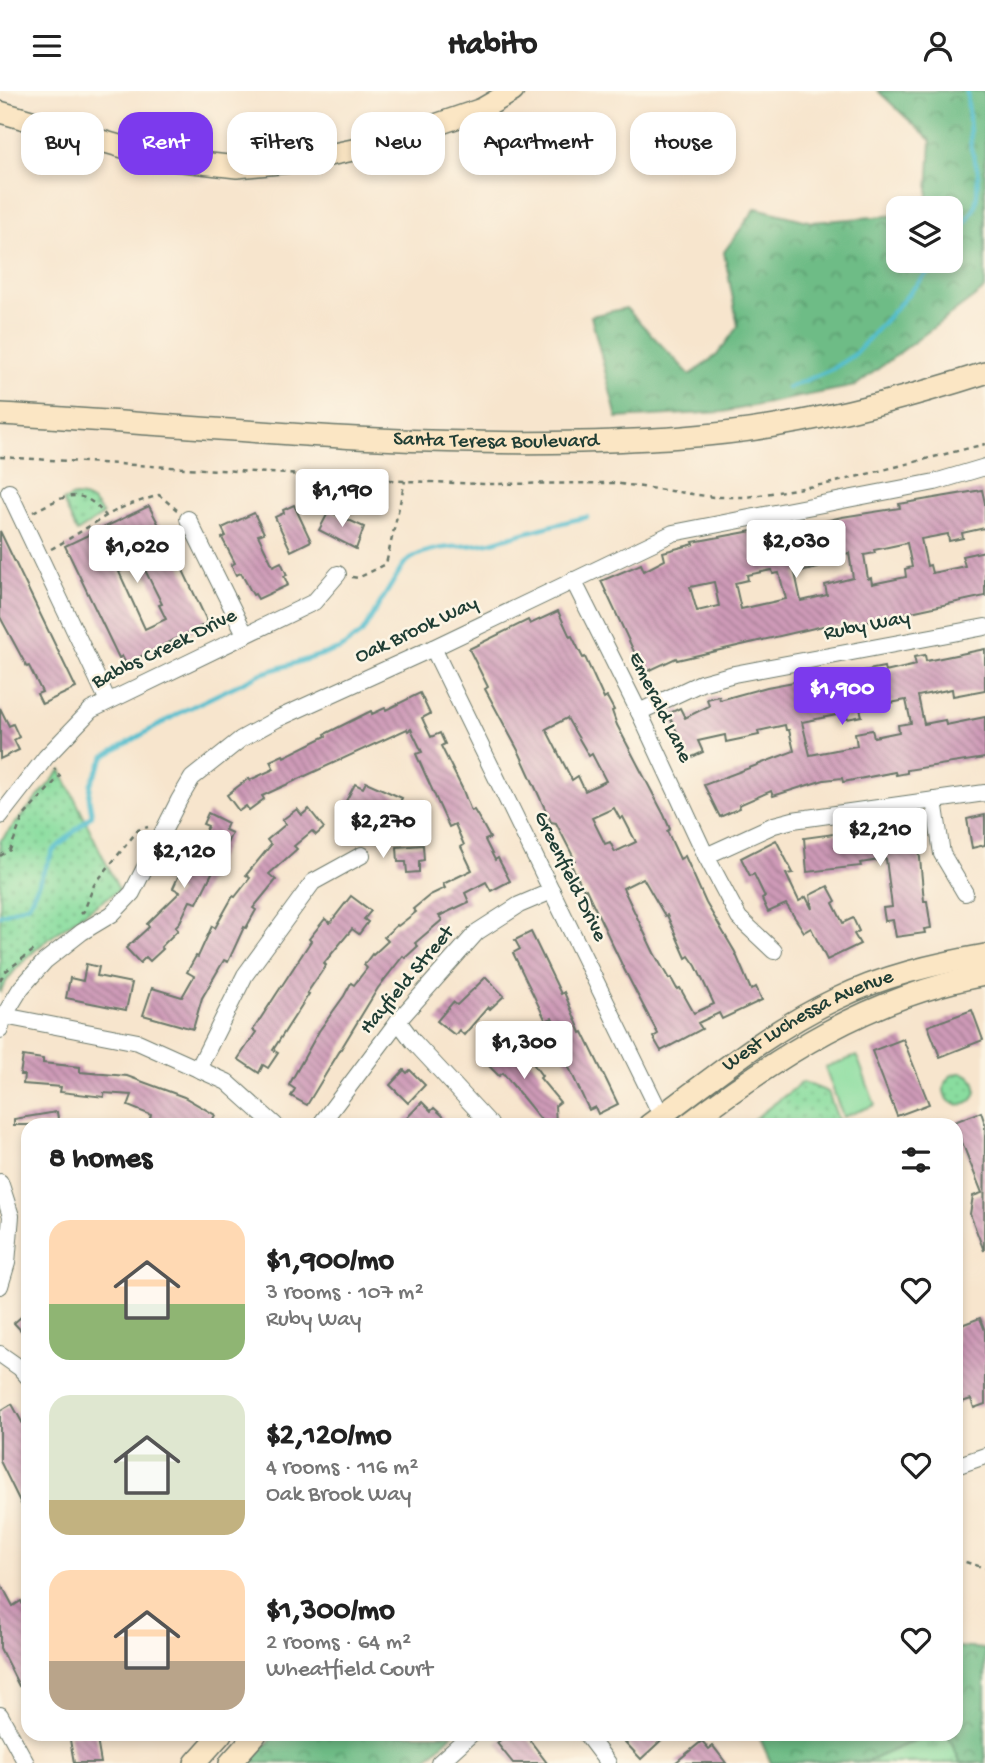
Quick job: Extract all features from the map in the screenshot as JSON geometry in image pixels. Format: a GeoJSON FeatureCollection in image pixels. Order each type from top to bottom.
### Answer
{"type":"FeatureCollection","features":[{"type":"Feature","properties":{"kind":"street"},"geometry":{"type":"LineString","coordinates":[[0,112],[165,159],[237,167],[300,161],[377,145],[482,109],[513,91]]}},
{"type":"Feature","properties":{"kind":"street","name":"Santa Teresa Boulevard"},"geometry":{"type":"LineString","coordinates":[[0,414],[330,437],[493,444],[649,440],[774,426],[869,406],[985,373]]}},
{"type":"Feature","properties":{"kind":"street","name":"Oak Brook Way"},"geometry":{"type":"LineString","coordinates":[[2,1023],[20,988],[45,961],[82,932],[112,914],[132,893],[192,778],[241,739],[277,719],[673,533],[911,488],[985,467]]}},
{"type":"Feature","properties":{"kind":"street"},"geometry":{"type":"LineString","coordinates":[[9,492],[108,701]]}},
{"type":"Feature","properties":{"kind":"street"},"geometry":{"type":"LineString","coordinates":[[188,519],[245,634]]}},
{"type":"Feature","properties":{"kind":"street","name":"Babbs Creek Drive"},"geometry":{"type":"LineString","coordinates":[[0,816],[46,757],[91,710],[314,601],[338,574]]}},
{"type":"Feature","properties":{"kind":"street","name":"Emerald Lane"},"geometry":{"type":"LineString","coordinates":[[573,580],[738,918],[774,951]]}},
{"type":"Feature","properties":{"kind":"street","name":"Ruby Way"},"geometry":{"type":"LineString","coordinates":[[639,712],[701,683],[734,674],[985,627]]}},
{"type":"Feature","properties":{"kind":"street","name":"Greenfield Drive"},"geometry":{"type":"LineString","coordinates":[[433,648],[552,891],[657,1118]]}},
{"type":"Feature","properties":{"kind":"street"},"geometry":{"type":"LineString","coordinates":[[706,856],[774,825],[793,820],[985,793]]}},
{"type":"Feature","properties":{"kind":"street"},"geometry":{"type":"LineString","coordinates":[[934,800],[942,854],[965,893]]}},
{"type":"Feature","properties":{"kind":"street"},"geometry":{"type":"LineString","coordinates":[[198,1069],[245,975],[313,882],[362,855]]}},
{"type":"Feature","properties":{"kind":"street","name":"Hayfield Street"},"geometry":{"type":"LineString","coordinates":[[325,1118],[398,1021],[477,932],[519,905],[552,891]]}},
{"type":"Feature","properties":{"kind":"street","name":"West Luchessa Avenue"},"geometry":{"type":"LineString","coordinates":[[664,1118],[798,1019],[836,998],[910,971],[985,955]]}},
{"type":"Feature","properties":{"kind":"street","name":"West Luchessa Avenue"},"geometry":{"type":"LineString","coordinates":[[696,1118],[757,1073],[833,1027],[918,992],[985,975]]}},
{"type":"Feature","properties":{"kind":"street"},"geometry":{"type":"LineString","coordinates":[[398,1021],[413,1041],[484,1118]]}},
{"type":"Feature","properties":{"kind":"street"},"geometry":{"type":"LineString","coordinates":[[2,1023],[138,1042],[228,1082],[267,1118]]}},
{"type":"Feature","properties":{"kind":"street"},"geometry":{"type":"LineString","coordinates":[[0,1182],[11,1216],[8,1263],[0,1286]]}},
{"type":"Feature","properties":{"kind":"street"},"geometry":{"type":"LineString","coordinates":[[11,1216],[21,1214]]}},
{"type":"Feature","properties":{"kind":"street"},"geometry":{"type":"LineString","coordinates":[[0,1354],[21,1369]]}},
{"type":"Feature","properties":{"kind":"street"},"geometry":{"type":"LineString","coordinates":[[963,1464],[985,1456]]}},
{"type":"Feature","properties":{"kind":"street"},"geometry":{"type":"LineString","coordinates":[[0,1715],[26,1763]]}},
{"type":"Feature","properties":{"kind":"street"},"geometry":{"type":"LineString","coordinates":[[195,1763],[214,1741]]}},
{"type":"Feature","properties":{"kind":"street"},"geometry":{"type":"LineString","coordinates":[[230,1763],[250,1741]]}},
{"type":"Feature","properties":{"kind":"street"},"geometry":{"type":"LineString","coordinates":[[439,1763],[463,1741]]}},
{"type":"Feature","properties":{"kind":"street"},"geometry":{"type":"LineString","coordinates":[[591,1741],[608,1763]]}},
{"type":"Feature","properties":{"kind":"path"},"geometry":{"type":"LineString","coordinates":[[0,457],[405,481],[484,484],[614,483],[713,497],[747,497],[832,483],[985,444]]}},
{"type":"Feature","properties":{"kind":"path"},"geometry":{"type":"LineString","coordinates":[[338,574],[358,578],[386,564],[405,481]]}},
{"type":"Feature","properties":{"kind":"path"},"geometry":{"type":"LineString","coordinates":[[39,555],[106,516],[159,495],[188,519]]}},
{"type":"Feature","properties":{"kind":"path"},"geometry":{"type":"LineString","coordinates":[[21,517],[59,499],[84,496],[96,503],[106,516]]}},
{"type":"Feature","properties":{"kind":"path"},"geometry":{"type":"LineString","coordinates":[[0,856],[10,851],[23,817],[60,776],[46,757]]}},
{"type":"Feature","properties":{"kind":"path"},"geometry":{"type":"LineString","coordinates":[[74,919],[84,911],[94,885],[138,831],[170,818]]}},
{"type":"Feature","properties":{"kind":"path"},"geometry":{"type":"LineString","coordinates":[[0,980],[6,971],[35,949]]}},
{"type":"Feature","properties":{"kind":"path"},"geometry":{"type":"LineString","coordinates":[[0,971],[6,971]]}},
{"type":"Feature","properties":{"kind":"path"},"geometry":{"type":"LineString","coordinates":[[963,1561],[985,1568]]}},
{"type":"Feature","properties":{"kind":"green space"},"geometry":{"type":"Polygon","coordinates":[[[878,91],[985,91],[985,289],[855,386],[723,412],[617,418],[591,316],[626,308],[690,375],[717,355],[738,326],[724,252],[756,208],[812,222],[886,216],[886,273],[963,273],[963,196],[928,196],[931,141],[878,91]]]}},
{"type":"Feature","properties":{"kind":"green space"},"geometry":{"type":"Polygon","coordinates":[[[74,496],[91,501],[103,515],[77,532],[63,501],[74,496]]]}},
{"type":"Feature","properties":{"kind":"green space"},"geometry":{"type":"Polygon","coordinates":[[[61,770],[119,890],[36,950],[9,978],[0,993],[0,841],[61,770]]]}},
{"type":"Feature","properties":{"kind":"green space"},"geometry":{"type":"Polygon","coordinates":[[[857,1056],[875,1105],[843,1117],[825,1067],[857,1056]]]}},
{"type":"Feature","properties":{"kind":"green space"},"geometry":{"type":"Polygon","coordinates":[[[960,1073],[971,1078],[976,1089],[971,1100],[960,1105],[949,1100],[944,1089],[949,1078],[960,1073]]]}},
{"type":"Feature","properties":{"kind":"green space"},"geometry":{"type":"Polygon","coordinates":[[[803,1082],[828,1092],[837,1118],[755,1118],[803,1082]]]}},
{"type":"Feature","properties":{"kind":"green space"},"geometry":{"type":"Polygon","coordinates":[[[963,1647],[985,1649],[985,1763],[961,1763],[950,1741],[963,1741],[963,1647]]]}},
{"type":"Feature","properties":{"kind":"green space"},"geometry":{"type":"Polygon","coordinates":[[[269,1741],[446,1741],[422,1763],[249,1763],[269,1741]]]}},
{"type":"Feature","properties":{"kind":"green space"},"geometry":{"type":"Polygon","coordinates":[[[761,1741],[913,1741],[869,1761],[771,1763],[761,1741]]]}},
{"type":"Feature","properties":{"kind":"green space"},"geometry":{"type":"Polygon","coordinates":[[[913,1741],[950,1741],[961,1763],[852,1763],[869,1761],[913,1741]]]}},
{"type":"Feature","properties":{"kind":"building"},"geometry":{"type":"Polygon","coordinates":[[[982,490],[985,528],[962,533],[963,538],[949,541],[948,534],[921,539],[927,566],[930,565],[932,573],[965,566],[962,556],[985,551],[985,596],[855,624],[854,622],[824,629],[823,626],[677,660],[676,658],[644,673],[601,581],[641,564],[644,571],[665,560],[663,552],[694,544],[693,542],[763,529],[764,533],[795,528],[900,508],[899,504],[982,490]],[[907,543],[874,550],[875,553],[864,555],[868,579],[871,578],[872,584],[906,577],[905,569],[912,567],[907,543]],[[849,553],[817,560],[818,568],[795,573],[801,601],[827,595],[825,585],[853,578],[849,553]],[[772,570],[747,575],[748,580],[735,583],[741,609],[786,599],[779,573],[773,574],[772,570]],[[714,582],[690,587],[697,611],[719,606],[714,582]]]}},
{"type":"Feature","properties":{"kind":"building"},"geometry":{"type":"Polygon","coordinates":[[[294,505],[311,541],[291,551],[275,517],[294,505]]]}},
{"type":"Feature","properties":{"kind":"building"},"geometry":{"type":"Polygon","coordinates":[[[149,506],[161,529],[163,528],[208,623],[126,664],[122,656],[119,658],[65,546],[149,506]],[[138,562],[119,572],[145,629],[166,619],[159,605],[162,604],[142,564],[138,562]]]}},
{"type":"Feature","properties":{"kind":"building"},"geometry":{"type":"Polygon","coordinates":[[[329,511],[364,527],[356,549],[319,530],[329,511]]]}},
{"type":"Feature","properties":{"kind":"building"},"geometry":{"type":"Polygon","coordinates":[[[254,513],[264,533],[258,535],[273,566],[281,562],[288,585],[258,599],[241,573],[236,575],[231,565],[235,563],[222,538],[226,536],[222,528],[254,513]]]}},
{"type":"Feature","properties":{"kind":"building"},"geometry":{"type":"Polygon","coordinates":[[[0,531],[76,688],[42,704],[37,694],[42,692],[0,617],[0,531]]]}},
{"type":"Feature","properties":{"kind":"building"},"geometry":{"type":"Polygon","coordinates":[[[558,611],[570,637],[572,636],[583,658],[585,657],[604,699],[607,697],[614,710],[612,711],[617,725],[664,815],[670,829],[667,831],[680,859],[685,856],[706,903],[735,952],[751,990],[756,987],[762,1000],[722,1019],[719,1013],[698,1023],[702,1029],[661,1051],[653,1037],[658,1034],[586,889],[584,890],[570,863],[575,860],[556,823],[551,822],[520,754],[485,689],[488,687],[469,649],[528,620],[530,624],[558,611]],[[567,718],[546,729],[572,780],[578,776],[585,791],[606,781],[592,754],[589,756],[567,718]],[[614,808],[592,818],[605,844],[610,842],[615,852],[636,842],[623,817],[620,819],[614,808]],[[643,878],[623,888],[654,953],[669,979],[671,978],[677,989],[680,988],[694,1013],[714,1004],[696,966],[689,956],[686,958],[667,915],[665,916],[643,878]]]}},
{"type":"Feature","properties":{"kind":"building"},"geometry":{"type":"Polygon","coordinates":[[[985,649],[985,690],[953,696],[952,689],[918,696],[924,724],[945,720],[946,725],[985,717],[985,758],[907,770],[907,773],[896,775],[895,772],[843,782],[842,778],[824,780],[773,796],[771,791],[720,817],[704,785],[794,751],[789,730],[786,730],[785,725],[758,731],[759,735],[726,742],[725,735],[698,741],[703,752],[690,758],[668,714],[680,708],[685,718],[709,706],[707,699],[719,696],[720,700],[767,687],[884,667],[885,672],[916,665],[914,657],[925,655],[926,661],[985,649]],[[906,700],[860,709],[862,716],[847,719],[846,713],[802,722],[810,755],[857,746],[855,733],[872,730],[874,737],[899,732],[898,725],[911,723],[906,700]]]}},
{"type":"Feature","properties":{"kind":"building"},"geometry":{"type":"Polygon","coordinates":[[[420,693],[430,714],[422,718],[431,737],[440,733],[445,744],[441,746],[471,811],[474,810],[483,825],[490,838],[485,840],[510,881],[491,891],[486,882],[465,893],[469,902],[439,916],[442,920],[415,943],[418,946],[405,958],[403,956],[378,988],[307,1105],[291,1096],[295,1089],[289,1085],[319,1031],[351,983],[354,985],[367,968],[364,965],[372,954],[388,941],[384,937],[416,912],[413,909],[430,895],[445,888],[443,884],[472,870],[461,847],[464,845],[455,824],[449,827],[416,754],[422,752],[411,729],[262,796],[264,799],[249,810],[246,806],[239,811],[227,795],[249,778],[250,780],[274,769],[270,761],[283,755],[284,757],[371,711],[372,714],[385,708],[386,710],[420,693]]]}},
{"type":"Feature","properties":{"kind":"building"},"geometry":{"type":"Polygon","coordinates":[[[0,708],[9,726],[13,724],[19,737],[14,740],[19,750],[0,759],[0,708]]]}},
{"type":"Feature","properties":{"kind":"building"},"geometry":{"type":"Polygon","coordinates":[[[366,782],[402,798],[399,804],[409,809],[400,828],[346,801],[355,784],[363,788],[366,782]]]}},
{"type":"Feature","properties":{"kind":"building"},"geometry":{"type":"Polygon","coordinates":[[[297,809],[302,815],[309,809],[324,828],[316,835],[312,831],[294,846],[297,849],[269,874],[276,880],[253,908],[256,910],[246,928],[244,927],[228,962],[224,960],[202,998],[193,1029],[143,1015],[152,988],[182,997],[194,976],[187,972],[196,956],[198,957],[212,926],[215,928],[233,896],[235,897],[250,878],[246,875],[271,845],[267,840],[286,824],[282,820],[297,809]]]}},
{"type":"Feature","properties":{"kind":"building"},"geometry":{"type":"Polygon","coordinates":[[[208,813],[228,823],[225,830],[232,833],[197,903],[190,901],[175,927],[178,930],[150,961],[146,957],[140,963],[126,948],[180,892],[173,888],[193,844],[198,846],[208,826],[203,824],[208,813]]]}},
{"type":"Feature","properties":{"kind":"building"},"geometry":{"type":"Polygon","coordinates":[[[985,815],[985,845],[972,848],[967,819],[985,815]]]}},
{"type":"Feature","properties":{"kind":"building"},"geometry":{"type":"Polygon","coordinates":[[[906,824],[907,827],[917,826],[924,901],[927,901],[931,928],[924,929],[925,933],[896,937],[893,920],[885,921],[883,908],[892,907],[886,859],[860,863],[861,866],[807,872],[804,838],[906,824]]]}},
{"type":"Feature","properties":{"kind":"building"},"geometry":{"type":"Polygon","coordinates":[[[776,840],[793,873],[786,874],[799,901],[806,897],[812,909],[810,895],[828,886],[843,923],[853,918],[859,931],[854,934],[860,944],[827,960],[811,928],[804,932],[786,904],[768,912],[762,899],[765,897],[754,874],[750,876],[741,858],[776,840]]]}},
{"type":"Feature","properties":{"kind":"building"},"geometry":{"type":"Polygon","coordinates":[[[423,845],[424,860],[419,861],[419,872],[407,873],[406,862],[398,862],[397,847],[423,845]]]}},
{"type":"Feature","properties":{"kind":"building"},"geometry":{"type":"Polygon","coordinates":[[[351,896],[371,911],[364,919],[368,922],[359,934],[352,929],[324,963],[326,965],[307,993],[309,994],[273,1050],[278,1053],[268,1068],[263,1065],[259,1073],[238,1059],[256,1032],[253,1030],[311,941],[309,939],[325,919],[330,923],[351,896]]]}},
{"type":"Feature","properties":{"kind":"building"},"geometry":{"type":"Polygon","coordinates":[[[531,932],[561,994],[564,992],[581,1033],[583,1032],[618,1104],[598,1114],[595,1107],[589,1110],[557,1042],[562,1040],[552,1018],[546,1021],[513,953],[520,949],[515,940],[531,932]]]}},
{"type":"Feature","properties":{"kind":"building"},"geometry":{"type":"Polygon","coordinates":[[[86,964],[99,967],[97,976],[132,983],[126,1010],[66,998],[70,978],[83,981],[86,964]]]}},
{"type":"Feature","properties":{"kind":"building"},"geometry":{"type":"Polygon","coordinates":[[[486,977],[504,996],[490,1009],[488,1007],[464,1035],[459,1030],[455,1035],[437,1021],[453,1002],[457,1005],[486,977]]]}},
{"type":"Feature","properties":{"kind":"building"},"geometry":{"type":"Polygon","coordinates":[[[972,1010],[983,1040],[940,1057],[928,1026],[972,1010]]]}},
{"type":"Feature","properties":{"kind":"building"},"geometry":{"type":"Polygon","coordinates":[[[506,1039],[526,1065],[531,1061],[542,1076],[540,1078],[560,1102],[555,1106],[556,1118],[539,1118],[503,1073],[499,1076],[481,1058],[506,1039]]]}},
{"type":"Feature","properties":{"kind":"building"},"geometry":{"type":"Polygon","coordinates":[[[903,1039],[929,1104],[897,1116],[872,1051],[903,1039]]]}},
{"type":"Feature","properties":{"kind":"building"},"geometry":{"type":"Polygon","coordinates":[[[23,1056],[43,1059],[43,1063],[80,1067],[80,1072],[127,1076],[184,1097],[215,1115],[214,1118],[150,1118],[151,1115],[128,1106],[132,1095],[104,1093],[104,1097],[60,1092],[61,1087],[23,1084],[24,1075],[20,1075],[23,1056]]]}},
{"type":"Feature","properties":{"kind":"building"},"geometry":{"type":"Polygon","coordinates":[[[404,1070],[407,1073],[410,1070],[425,1085],[408,1103],[390,1085],[404,1070]]]}},
{"type":"Feature","properties":{"kind":"building"},"geometry":{"type":"Polygon","coordinates":[[[422,1102],[431,1111],[434,1108],[444,1117],[443,1118],[407,1118],[422,1102]]]}},
{"type":"Feature","properties":{"kind":"building"},"geometry":{"type":"Polygon","coordinates":[[[57,1112],[58,1118],[21,1118],[21,1125],[14,1125],[14,1119],[57,1112]]]}},
{"type":"Feature","properties":{"kind":"building"},"geometry":{"type":"Polygon","coordinates":[[[981,1112],[985,1124],[984,1251],[970,1214],[973,1196],[982,1193],[963,1145],[963,1119],[981,1112]]]}},
{"type":"Feature","properties":{"kind":"building"},"geometry":{"type":"Polygon","coordinates":[[[21,1317],[21,1330],[14,1323],[21,1317]]]}},
{"type":"Feature","properties":{"kind":"building"},"geometry":{"type":"Polygon","coordinates":[[[980,1318],[985,1331],[985,1404],[974,1408],[971,1399],[963,1402],[963,1324],[980,1318]]]}},
{"type":"Feature","properties":{"kind":"building"},"geometry":{"type":"Polygon","coordinates":[[[12,1404],[21,1420],[21,1504],[0,1461],[0,1411],[12,1404]]]}},
{"type":"Feature","properties":{"kind":"building"},"geometry":{"type":"Polygon","coordinates":[[[0,1582],[13,1606],[21,1601],[19,1686],[0,1648],[0,1582]]]}},
{"type":"Feature","properties":{"kind":"building"},"geometry":{"type":"Polygon","coordinates":[[[70,1741],[97,1741],[101,1763],[74,1763],[70,1741]]]}},
{"type":"Feature","properties":{"kind":"building"},"geometry":{"type":"Polygon","coordinates":[[[530,1741],[547,1763],[513,1763],[497,1743],[530,1741]]]}},
{"type":"Feature","properties":{"kind":"building"},"geometry":{"type":"Polygon","coordinates":[[[626,1741],[660,1741],[641,1759],[626,1741]]]}},
{"type":"Feature","properties":{"kind":"building"},"geometry":{"type":"Polygon","coordinates":[[[702,1741],[709,1749],[713,1746],[726,1763],[675,1763],[702,1741]]]}},
{"type":"Feature","properties":{"kind":"waterway"},"geometry":{"type":"LineString","coordinates":[[963,227],[975,207],[978,171],[971,148],[967,91]]}},
{"type":"Feature","properties":{"kind":"waterway"},"geometry":{"type":"LineString","coordinates":[[788,388],[832,369],[854,355],[927,273]]}},
{"type":"Feature","properties":{"kind":"waterway"},"geometry":{"type":"LineString","coordinates":[[0,915],[29,904],[53,851],[92,815],[89,798],[91,783],[105,756],[181,712],[260,674],[340,649],[362,633],[404,564],[413,557],[434,550],[492,542],[587,517]]}}]}
